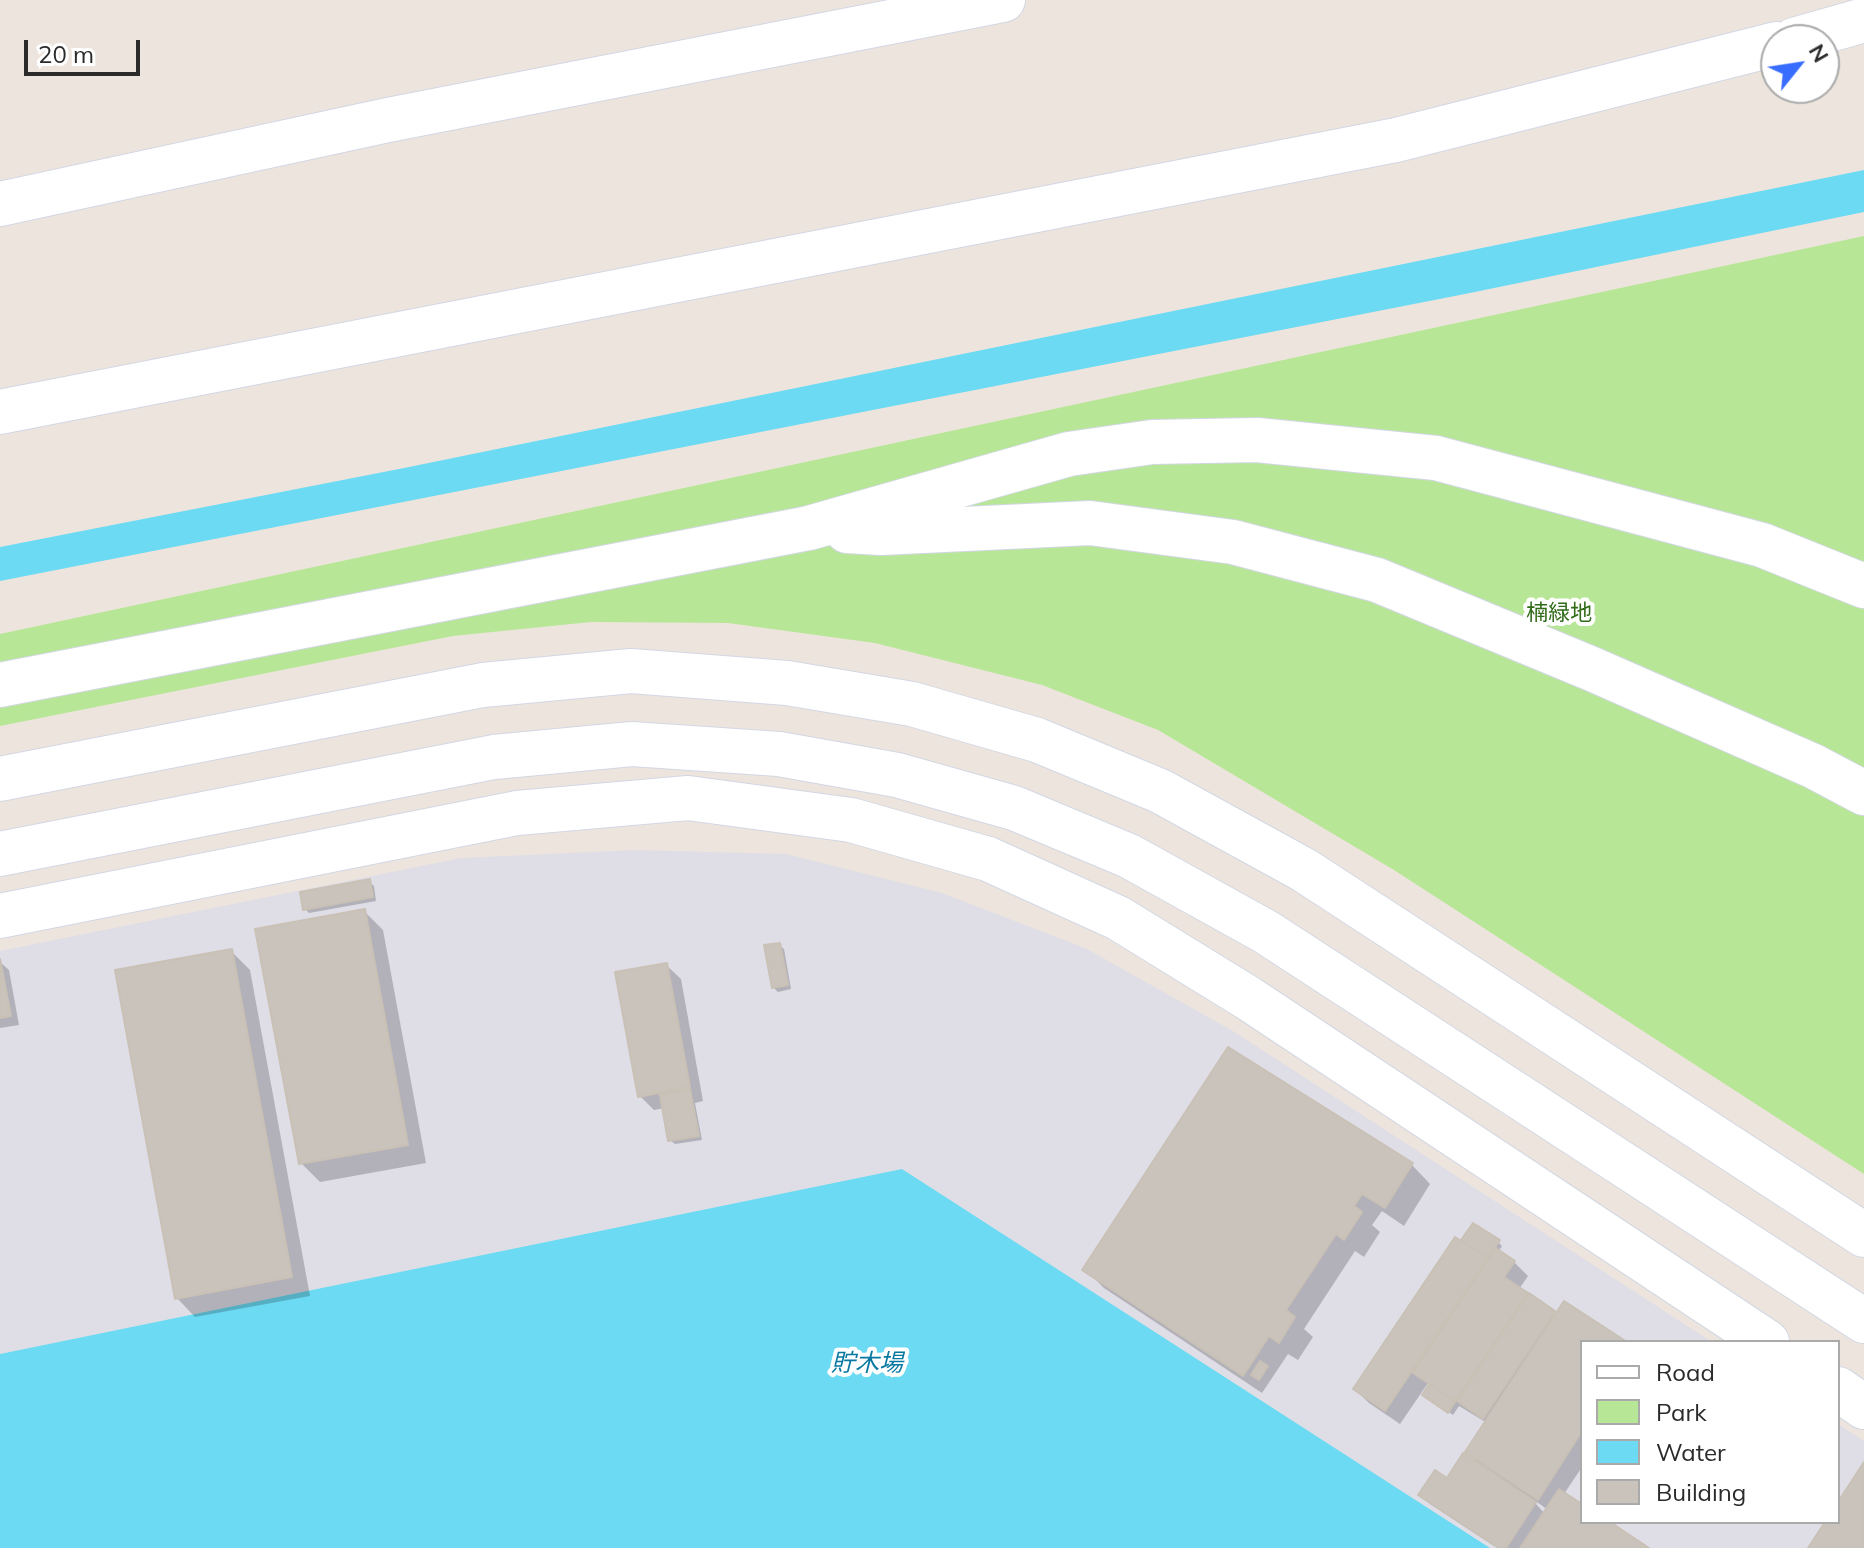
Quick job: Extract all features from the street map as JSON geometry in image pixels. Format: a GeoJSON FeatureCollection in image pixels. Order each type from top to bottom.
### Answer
{"type":"FeatureCollection","features":[{"type":"Feature","properties":{"kind":"street"},"geometry":{"type":"LineString","coordinates":[[0,204],[388,120],[1003,0]]}},
{"type":"Feature","properties":{"kind":"street"},"geometry":{"type":"LineString","coordinates":[[1840,27],[1864,20]]}},
{"type":"Feature","properties":{"kind":"street"},"geometry":{"type":"LineString","coordinates":[[0,412],[1396,140],[1760,48]]}},
{"type":"Feature","properties":{"kind":"street"},"geometry":{"type":"LineString","coordinates":[[0,685],[809,528],[1069,454],[1152,442],[1257,440],[1436,458],[1762,545],[1864,586]]}},
{"type":"Feature","properties":{"kind":"street"},"geometry":{"type":"LineString","coordinates":[[809,528],[881,533],[1090,523],[1233,542],[1377,580],[1647,693],[1848,782],[1864,793]]}},
{"type":"Feature","properties":{"kind":"street"},"geometry":{"type":"LineString","coordinates":[[0,779],[483,685],[631,671],[787,683],[912,704],[1037,740],[1160,791],[1304,870],[1864,1235]]}},
{"type":"Feature","properties":{"kind":"street"},"geometry":{"type":"LineString","coordinates":[[0,854],[494,757],[632,744],[779,754],[897,775],[1014,808],[1129,856],[1266,932],[1864,1321]]}},
{"type":"Feature","properties":{"kind":"street"},"geometry":{"type":"LineString","coordinates":[[0,916],[517,813],[688,798],[851,820],[988,859],[1118,918],[1248,998],[1764,1340]]}},
{"type":"Feature","properties":{"kind":"street"},"geometry":{"type":"LineString","coordinates":[[1840,1390],[1864,1407]]}},
{"type":"Feature","properties":{"kind":"shaded area"},"geometry":{"type":"Polygon","coordinates":[[[636,850],[786,854],[942,893],[1085,948],[1233,1031],[1709,1340],[1580,1340],[1580,1524],[1840,1524],[1840,1425],[1864,1441],[1864,1548],[1490,1548],[902,1169],[0,1354],[0,951],[461,858],[636,850]]]}},
{"type":"Feature","properties":{"kind":"green space","name":"楠緑地"},"geometry":{"type":"Polygon","coordinates":[[[1864,236],[1864,1174],[1394,870],[1158,730],[1042,685],[875,643],[728,623],[591,622],[453,636],[0,726],[0,634],[1864,236]]]}},
{"type":"Feature","properties":{"kind":"water"},"geometry":{"type":"Polygon","coordinates":[[[1864,170],[1864,212],[1465,294],[0,581],[0,547],[404,468],[1864,170]]]}},
{"type":"Feature","properties":{"kind":"water","name":"貯木場"},"geometry":{"type":"Polygon","coordinates":[[[902,1169],[1490,1548],[0,1548],[0,1354],[902,1169]]]}},
{"type":"Feature","properties":{"kind":"building"},"geometry":{"type":"Polygon","coordinates":[[[370,879],[373,897],[303,910],[300,892],[370,879]]]}},
{"type":"Feature","properties":{"kind":"building"},"geometry":{"type":"Polygon","coordinates":[[[365,909],[408,1145],[299,1164],[255,929],[365,909]]]}},
{"type":"Feature","properties":{"kind":"building"},"geometry":{"type":"Polygon","coordinates":[[[780,943],[788,985],[772,988],[764,945],[780,943]]]}},
{"type":"Feature","properties":{"kind":"building"},"geometry":{"type":"Polygon","coordinates":[[[232,949],[292,1277],[175,1299],[115,970],[232,949]]]}},
{"type":"Feature","properties":{"kind":"building"},"geometry":{"type":"Polygon","coordinates":[[[0,959],[11,1016],[0,1018],[0,959]]]}},
{"type":"Feature","properties":{"kind":"building"},"geometry":{"type":"Polygon","coordinates":[[[667,963],[690,1087],[638,1097],[615,972],[667,963]]]}},
{"type":"Feature","properties":{"kind":"building"},"geometry":{"type":"Polygon","coordinates":[[[1228,1047],[1413,1163],[1385,1208],[1362,1194],[1354,1206],[1362,1212],[1344,1240],[1336,1234],[1286,1310],[1295,1317],[1279,1343],[1269,1336],[1243,1376],[1082,1270],[1228,1047]]]}},
{"type":"Feature","properties":{"kind":"building"},"geometry":{"type":"Polygon","coordinates":[[[690,1089],[699,1136],[668,1141],[660,1095],[690,1089]]]}},
{"type":"Feature","properties":{"kind":"building"},"geometry":{"type":"Polygon","coordinates":[[[1473,1223],[1500,1240],[1488,1258],[1461,1240],[1473,1223]]]}},
{"type":"Feature","properties":{"kind":"building"},"geometry":{"type":"Polygon","coordinates":[[[1455,1237],[1488,1258],[1385,1411],[1353,1389],[1455,1237]]]}},
{"type":"Feature","properties":{"kind":"building"},"geometry":{"type":"Polygon","coordinates":[[[1496,1248],[1515,1261],[1504,1277],[1528,1293],[1455,1401],[1413,1373],[1496,1248]]]}},
{"type":"Feature","properties":{"kind":"building"},"geometry":{"type":"Polygon","coordinates":[[[1529,1293],[1555,1311],[1483,1419],[1457,1401],[1529,1293]]]}},
{"type":"Feature","properties":{"kind":"building"},"geometry":{"type":"Polygon","coordinates":[[[1564,1301],[1624,1340],[1580,1340],[1580,1434],[1538,1500],[1465,1452],[1564,1301]]]}},
{"type":"Feature","properties":{"kind":"building"},"geometry":{"type":"Polygon","coordinates":[[[1260,1361],[1268,1366],[1259,1380],[1251,1375],[1260,1361]]]}},
{"type":"Feature","properties":{"kind":"building"},"geometry":{"type":"Polygon","coordinates":[[[1429,1384],[1455,1402],[1448,1413],[1422,1395],[1429,1384]]]}},
{"type":"Feature","properties":{"kind":"building"},"geometry":{"type":"Polygon","coordinates":[[[1463,1453],[1536,1502],[1506,1548],[1499,1548],[1418,1495],[1435,1470],[1447,1478],[1463,1453]]]}},
{"type":"Feature","properties":{"kind":"building"},"geometry":{"type":"Polygon","coordinates":[[[1864,1462],[1864,1548],[1808,1548],[1824,1524],[1840,1524],[1840,1499],[1864,1462]]]}},
{"type":"Feature","properties":{"kind":"building"},"geometry":{"type":"Polygon","coordinates":[[[1559,1489],[1580,1503],[1580,1524],[1613,1524],[1649,1548],[1520,1548],[1559,1489]]]}}]}
